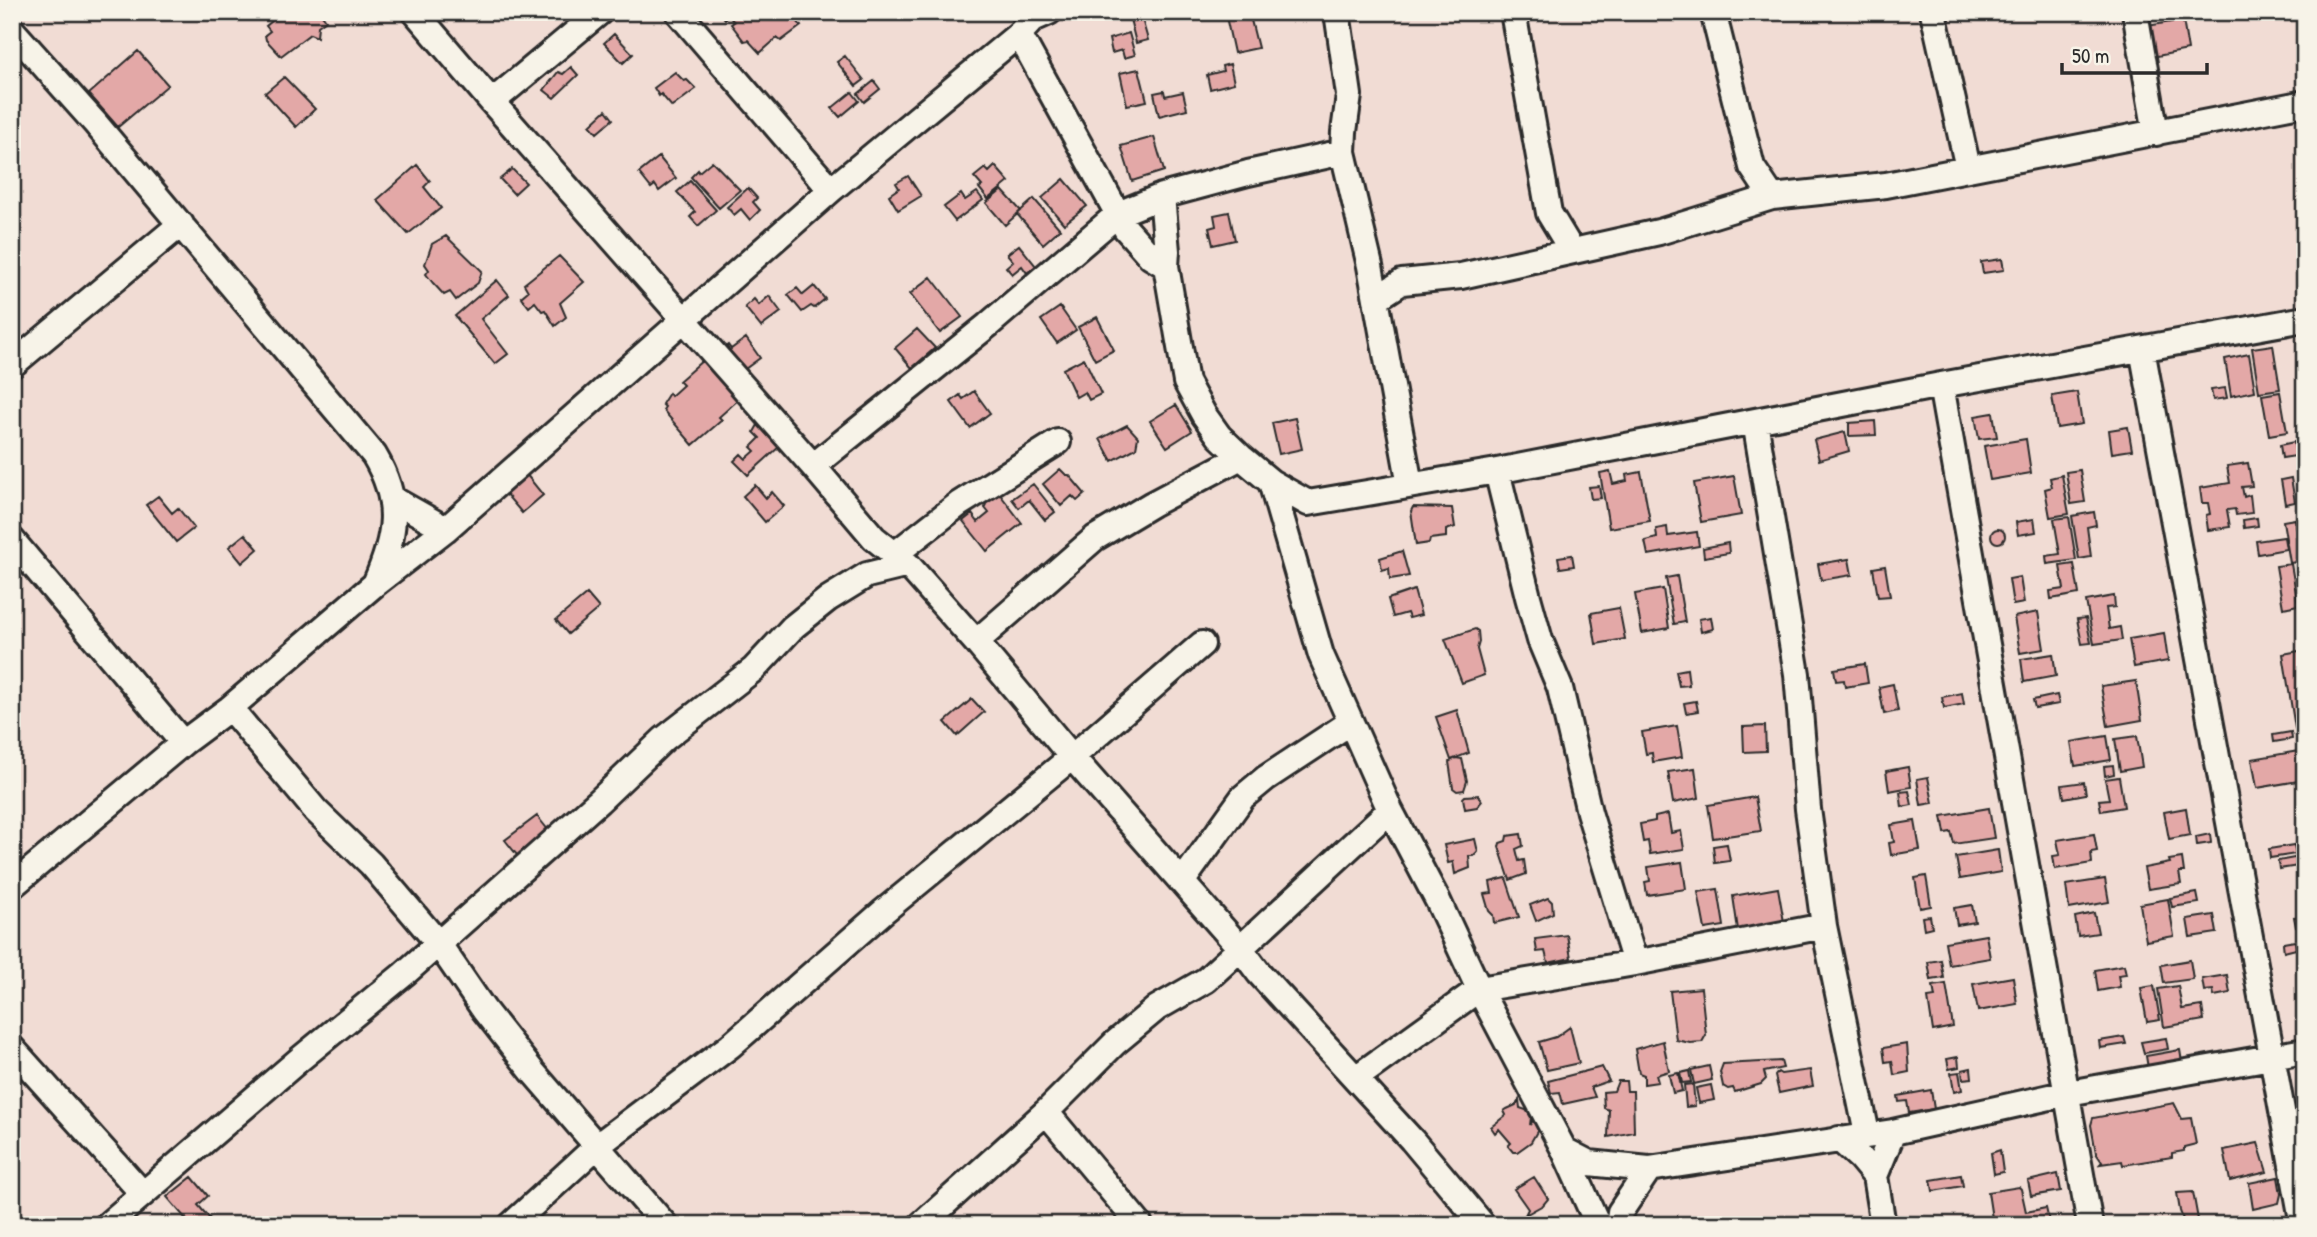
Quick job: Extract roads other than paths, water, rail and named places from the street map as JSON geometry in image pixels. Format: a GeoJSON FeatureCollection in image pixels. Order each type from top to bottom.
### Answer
{"type":"FeatureCollection","features":[{"type":"Feature","properties":{"kind":"street"},"geometry":{"type":"LineString","coordinates":[[415,12],[874,538],[902,560],[976,642],[1072,757],[1241,948],[1259,973],[1356,1078],[1483,1225]]}},
{"type":"Feature","properties":{"kind":"street"},"geometry":{"type":"LineString","coordinates":[[492,102],[600,12]]}},
{"type":"Feature","properties":{"kind":"street"},"geometry":{"type":"LineString","coordinates":[[678,12],[831,190]]}},
{"type":"Feature","properties":{"kind":"street"},"geometry":{"type":"LineString","coordinates":[[1337,12],[1349,95],[1343,152],[1370,266],[1410,485]]}},
{"type":"Feature","properties":{"kind":"street"},"geometry":{"type":"LineString","coordinates":[[1513,12],[1549,212],[1572,251]]}},
{"type":"Feature","properties":{"kind":"street"},"geometry":{"type":"LineString","coordinates":[[1713,12],[1752,167],[1772,197]]}},
{"type":"Feature","properties":{"kind":"street"},"geometry":{"type":"LineString","coordinates":[[1933,12],[1968,168]]}},
{"type":"Feature","properties":{"kind":"street"},"geometry":{"type":"LineString","coordinates":[[2135,12],[2156,133]]}},
{"type":"Feature","properties":{"kind":"street"},"geometry":{"type":"LineString","coordinates":[[12,886],[183,743],[230,708],[375,584],[446,529],[831,190],[1033,19],[1126,229],[1151,257],[1166,266]]}},
{"type":"Feature","properties":{"kind":"street"},"geometry":{"type":"LineString","coordinates":[[12,30],[181,224],[374,455],[386,475],[394,499],[391,542],[375,584]]}},
{"type":"Feature","properties":{"kind":"street"},"geometry":{"type":"LineString","coordinates":[[1376,299],[1402,282],[1461,276],[1659,232],[1772,197],[1886,185],[2305,103]]}},
{"type":"Feature","properties":{"kind":"street"},"geometry":{"type":"LineString","coordinates":[[813,466],[988,325],[1118,214],[1162,196],[1343,152]]}},
{"type":"Feature","properties":{"kind":"street"},"geometry":{"type":"LineString","coordinates":[[1742,207],[1752,167]]}},
{"type":"Feature","properties":{"kind":"street"},"geometry":{"type":"LineString","coordinates":[[1162,196],[1170,302],[1186,382],[1219,436],[1271,482],[1308,503],[1497,471],[1941,385],[2305,319]]}},
{"type":"Feature","properties":{"kind":"street"},"geometry":{"type":"LineString","coordinates":[[1539,257],[1549,212]]}},
{"type":"Feature","properties":{"kind":"street"},"geometry":{"type":"LineString","coordinates":[[12,365],[181,224]]}},
{"type":"Feature","properties":{"kind":"street"},"geometry":{"type":"LineString","coordinates":[[1370,266],[1402,282]]}},
{"type":"Feature","properties":{"kind":"street"},"geometry":{"type":"LineString","coordinates":[[2143,349],[2303,1225]]}},
{"type":"Feature","properties":{"kind":"street"},"geometry":{"type":"LineString","coordinates":[[1941,385],[2090,1225]]}},
{"type":"Feature","properties":{"kind":"street"},"geometry":{"type":"LineString","coordinates":[[1755,422],[1797,674],[1808,809],[1824,926],[1867,1135]]}},
{"type":"Feature","properties":{"kind":"street"},"geometry":{"type":"LineString","coordinates":[[107,1225],[438,943],[599,801],[664,739],[754,669],[793,627],[828,599],[867,575],[902,560],[959,504],[1058,442]]}},
{"type":"Feature","properties":{"kind":"street"},"geometry":{"type":"LineString","coordinates":[[976,642],[1095,538],[1241,457]]}},
{"type":"Feature","properties":{"kind":"street"},"geometry":{"type":"LineString","coordinates":[[1497,471],[1540,640],[1560,688],[1589,812],[1635,963]]}},
{"type":"Feature","properties":{"kind":"street"},"geometry":{"type":"LineString","coordinates":[[1271,482],[1321,656],[1390,810],[1438,901],[1479,989],[1564,1150],[1598,1225]]}},
{"type":"Feature","properties":{"kind":"street"},"geometry":{"type":"LineString","coordinates":[[394,499],[446,529]]}},
{"type":"Feature","properties":{"kind":"street"},"geometry":{"type":"LineString","coordinates":[[1287,534],[1308,503]]}},
{"type":"Feature","properties":{"kind":"street"},"geometry":{"type":"LineString","coordinates":[[867,575],[874,538]]}},
{"type":"Feature","properties":{"kind":"street"},"geometry":{"type":"LineString","coordinates":[[12,540],[183,743]]}},
{"type":"Feature","properties":{"kind":"street"},"geometry":{"type":"LineString","coordinates":[[511,1225],[597,1146],[730,1046],[884,911],[1072,757],[1202,644]]}},
{"type":"Feature","properties":{"kind":"street"},"geometry":{"type":"LineString","coordinates":[[230,708],[316,811],[370,863],[438,943],[484,1010],[532,1071],[666,1225]]}},
{"type":"Feature","properties":{"kind":"street"},"geometry":{"type":"LineString","coordinates":[[1182,882],[1243,797],[1266,778],[1351,722]]}},
{"type":"Feature","properties":{"kind":"street"},"geometry":{"type":"LineString","coordinates":[[921,1225],[1046,1112],[1115,1043],[1157,1008],[1206,981],[1390,810]]}},
{"type":"Feature","properties":{"kind":"street"},"geometry":{"type":"LineString","coordinates":[[1356,1078],[1479,989],[1635,963],[1824,926]]}},
{"type":"Feature","properties":{"kind":"street"},"geometry":{"type":"LineString","coordinates":[[12,1048],[143,1194]]}},
{"type":"Feature","properties":{"kind":"street"},"geometry":{"type":"LineString","coordinates":[[1564,1150],[1589,1163],[1649,1169],[1893,1132],[2068,1093],[2305,1051]]}},
{"type":"Feature","properties":{"kind":"street"},"geometry":{"type":"LineString","coordinates":[[1046,1112],[1140,1225]]}},
{"type":"Feature","properties":{"kind":"street"},"geometry":{"type":"LineString","coordinates":[[1875,1176],[1893,1132]]}},
{"type":"Feature","properties":{"kind":"street"},"geometry":{"type":"LineString","coordinates":[[1839,1139],[1875,1176],[1883,1225]]}},
{"type":"Feature","properties":{"kind":"street"},"geometry":{"type":"LineString","coordinates":[[1618,1225],[1620,1212],[1649,1169]]}}]}
